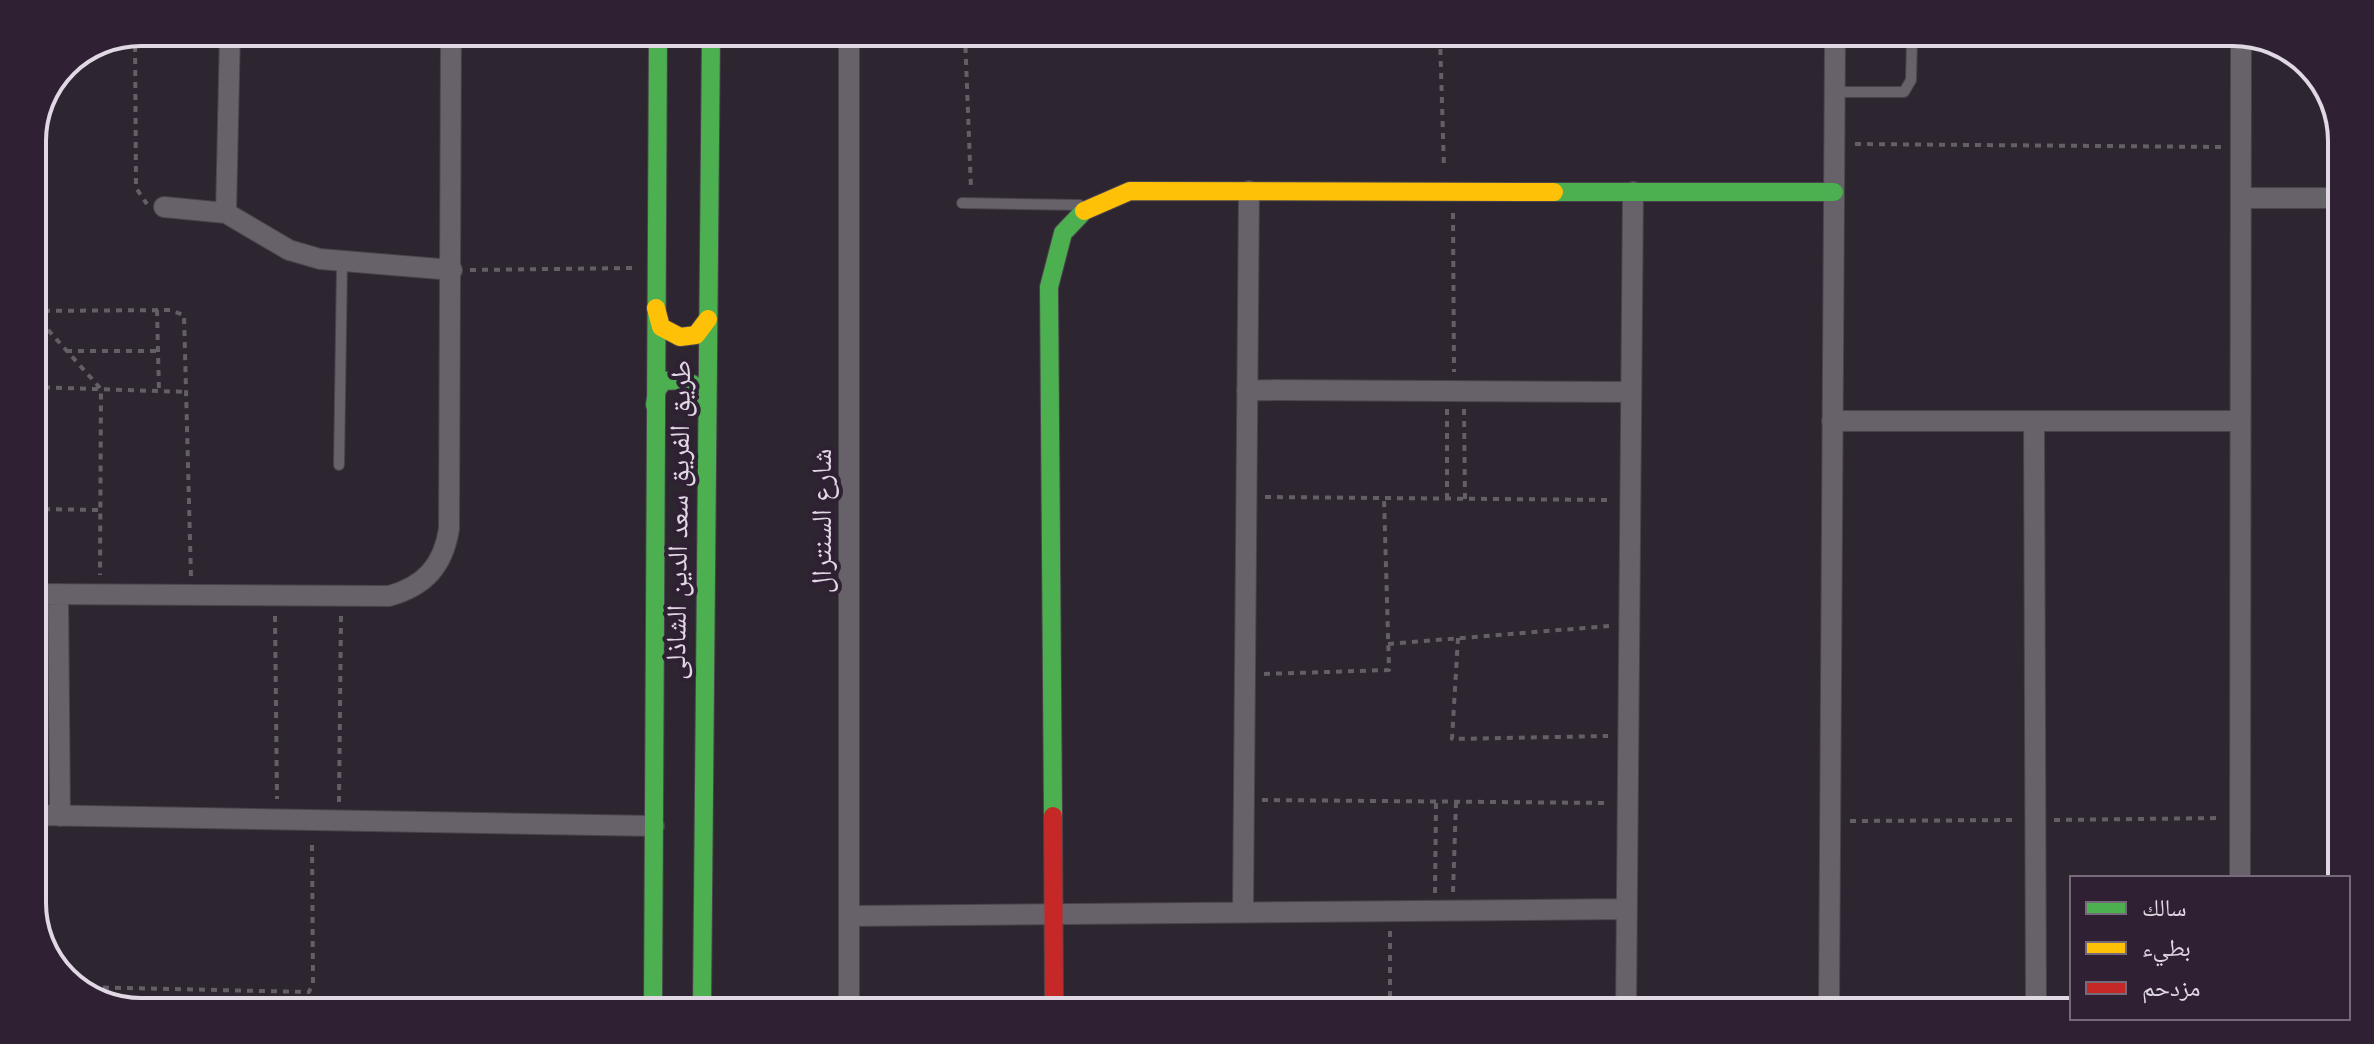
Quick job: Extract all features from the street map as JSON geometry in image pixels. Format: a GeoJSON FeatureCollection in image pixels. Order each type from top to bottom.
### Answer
{"type":"FeatureCollection","features":[{"type":"Feature","properties":{"kind":"street"},"geometry":{"type":"LineString","coordinates":[[226,213],[230,46]]}},
{"type":"Feature","properties":{"kind":"street"},"geometry":{"type":"LineString","coordinates":[[46,594],[389,596],[408,591],[425,580],[446,549],[452,270],[451,46]]}},
{"type":"Feature","properties":{"kind":"street","name":"طريق الفريق سعد الدين الشاذلى"},"geometry":{"type":"LineString","coordinates":[[653,998],[658,46]]}},
{"type":"Feature","properties":{"kind":"street","name":"طريق الفريق سعد الدين الشاذلى"},"geometry":{"type":"LineString","coordinates":[[702,998],[711,46]]}},
{"type":"Feature","properties":{"kind":"street","name":"شارع السنترال"},"geometry":{"type":"LineString","coordinates":[[849,46],[849,998]]}},
{"type":"Feature","properties":{"kind":"street"},"geometry":{"type":"LineString","coordinates":[[1829,998],[1835,46]]}},
{"type":"Feature","properties":{"kind":"street"},"geometry":{"type":"LineString","coordinates":[[2240,876],[2241,47]]}},
{"type":"Feature","properties":{"kind":"street"},"geometry":{"type":"LineString","coordinates":[[1054,998],[1049,287],[1056,241],[1086,205],[1130,191],[1834,192]]}},
{"type":"Feature","properties":{"kind":"street"},"geometry":{"type":"LineString","coordinates":[[1243,912],[1249,191]]}},
{"type":"Feature","properties":{"kind":"street"},"geometry":{"type":"LineString","coordinates":[[1626,998],[1633,192]]}},
{"type":"Feature","properties":{"kind":"street"},"geometry":{"type":"LineString","coordinates":[[2241,198],[2328,198]]}},
{"type":"Feature","properties":{"kind":"street"},"geometry":{"type":"LineString","coordinates":[[164,207],[226,213],[289,250],[342,262],[452,270]]}},
{"type":"Feature","properties":{"kind":"street"},"geometry":{"type":"LineString","coordinates":[[656,308],[661,327],[680,337],[696,335],[708,319]]}},
{"type":"Feature","properties":{"kind":"street"},"geometry":{"type":"LineString","coordinates":[[655,405],[657,389],[664,381],[686,379],[701,389],[707,411]]}},
{"type":"Feature","properties":{"kind":"street"},"geometry":{"type":"LineString","coordinates":[[1247,390],[1631,392]]}},
{"type":"Feature","properties":{"kind":"street"},"geometry":{"type":"LineString","coordinates":[[1832,421],[2240,421]]}},
{"type":"Feature","properties":{"kind":"street"},"geometry":{"type":"LineString","coordinates":[[2034,421],[2036,998]]}},
{"type":"Feature","properties":{"kind":"street"},"geometry":{"type":"LineString","coordinates":[[58,594],[60,816]]}},
{"type":"Feature","properties":{"kind":"street"},"geometry":{"type":"LineString","coordinates":[[46,816],[654,826]]}},
{"type":"Feature","properties":{"kind":"street"},"geometry":{"type":"LineString","coordinates":[[849,916],[1627,909]]}},
{"type":"Feature","properties":{"kind":"lane"},"geometry":{"type":"LineString","coordinates":[[1834,92],[1904,92],[1911,80],[1912,46]]}},
{"type":"Feature","properties":{"kind":"lane"},"geometry":{"type":"LineString","coordinates":[[966,203],[1086,205]]}},
{"type":"Feature","properties":{"kind":"lane"},"geometry":{"type":"LineString","coordinates":[[339,465],[342,262]]}},
{"type":"Feature","properties":{"kind":"path"},"geometry":{"type":"LineString","coordinates":[[965,46],[966,203]]}},
{"type":"Feature","properties":{"kind":"path"},"geometry":{"type":"LineString","coordinates":[[1440,46],[1455,391],[1465,499]]}},
{"type":"Feature","properties":{"kind":"path"},"geometry":{"type":"LineString","coordinates":[[135,47],[136,188],[143,201],[164,207]]}},
{"type":"Feature","properties":{"kind":"path"},"geometry":{"type":"LineString","coordinates":[[1834,144],[2241,147]]}},
{"type":"Feature","properties":{"kind":"path"},"geometry":{"type":"LineString","coordinates":[[452,270],[656,268]]}},
{"type":"Feature","properties":{"kind":"path"},"geometry":{"type":"LineString","coordinates":[[157,310],[159,391]]}},
{"type":"Feature","properties":{"kind":"path"},"geometry":{"type":"LineString","coordinates":[[46,312],[175,310],[186,319],[191,595]]}},
{"type":"Feature","properties":{"kind":"path"},"geometry":{"type":"LineString","coordinates":[[46,328],[101,389],[100,594]]}},
{"type":"Feature","properties":{"kind":"path"},"geometry":{"type":"LineString","coordinates":[[66,351],[158,351]]}},
{"type":"Feature","properties":{"kind":"path"},"geometry":{"type":"LineString","coordinates":[[46,387],[188,392]]}},
{"type":"Feature","properties":{"kind":"path"},"geometry":{"type":"LineString","coordinates":[[1447,498],[1455,391]]}},
{"type":"Feature","properties":{"kind":"path"},"geometry":{"type":"LineString","coordinates":[[1246,496],[1630,500]]}},
{"type":"Feature","properties":{"kind":"path"},"geometry":{"type":"LineString","coordinates":[[1245,674],[1389,670],[1384,498]]}},
{"type":"Feature","properties":{"kind":"path"},"geometry":{"type":"LineString","coordinates":[[46,509],[100,510]]}},
{"type":"Feature","properties":{"kind":"path"},"geometry":{"type":"LineString","coordinates":[[275,596],[278,818]]}},
{"type":"Feature","properties":{"kind":"path"},"geometry":{"type":"LineString","coordinates":[[338,819],[341,596]]}},
{"type":"Feature","properties":{"kind":"path"},"geometry":{"type":"LineString","coordinates":[[1388,644],[1629,624]]}},
{"type":"Feature","properties":{"kind":"path"},"geometry":{"type":"LineString","coordinates":[[1458,638],[1452,739],[1628,736]]}},
{"type":"Feature","properties":{"kind":"path"},"geometry":{"type":"LineString","coordinates":[[1244,800],[1628,804]]}},
{"type":"Feature","properties":{"kind":"path"},"geometry":{"type":"LineString","coordinates":[[1436,802],[1444,911]]}},
{"type":"Feature","properties":{"kind":"path"},"geometry":{"type":"LineString","coordinates":[[1444,911],[1456,802]]}},
{"type":"Feature","properties":{"kind":"path"},"geometry":{"type":"LineString","coordinates":[[98,987],[309,992],[313,989],[312,818]]}},
{"type":"Feature","properties":{"kind":"path"},"geometry":{"type":"LineString","coordinates":[[1390,911],[1390,998]]}},
{"type":"Feature","properties":{"kind":"traffic: fast"},"geometry":{"type":"LineString","coordinates":[[653,998],[658,46]]}},
{"type":"Feature","properties":{"kind":"traffic: fast"},"geometry":{"type":"LineString","coordinates":[[702,998],[711,46]]}},
{"type":"Feature","properties":{"kind":"traffic: fast"},"geometry":{"type":"LineString","coordinates":[[1554,192],[1834,192]]}},
{"type":"Feature","properties":{"kind":"traffic: fast"},"geometry":{"type":"LineString","coordinates":[[1053,816],[1049,287],[1063,233],[1084,211]]}},
{"type":"Feature","properties":{"kind":"traffic: fast"},"geometry":{"type":"LineString","coordinates":[[655,405],[657,389],[664,381],[680,381],[696,387],[707,407]]}},
{"type":"Feature","properties":{"kind":"traffic: slow"},"geometry":{"type":"LineString","coordinates":[[1084,211],[1130,191],[1554,192]]}},
{"type":"Feature","properties":{"kind":"traffic: slow"},"geometry":{"type":"LineString","coordinates":[[656,308],[661,327],[680,337],[696,335],[708,319]]}},
{"type":"Feature","properties":{"kind":"traffic: jam"},"geometry":{"type":"LineString","coordinates":[[1053,816],[1054,998]]}}]}
